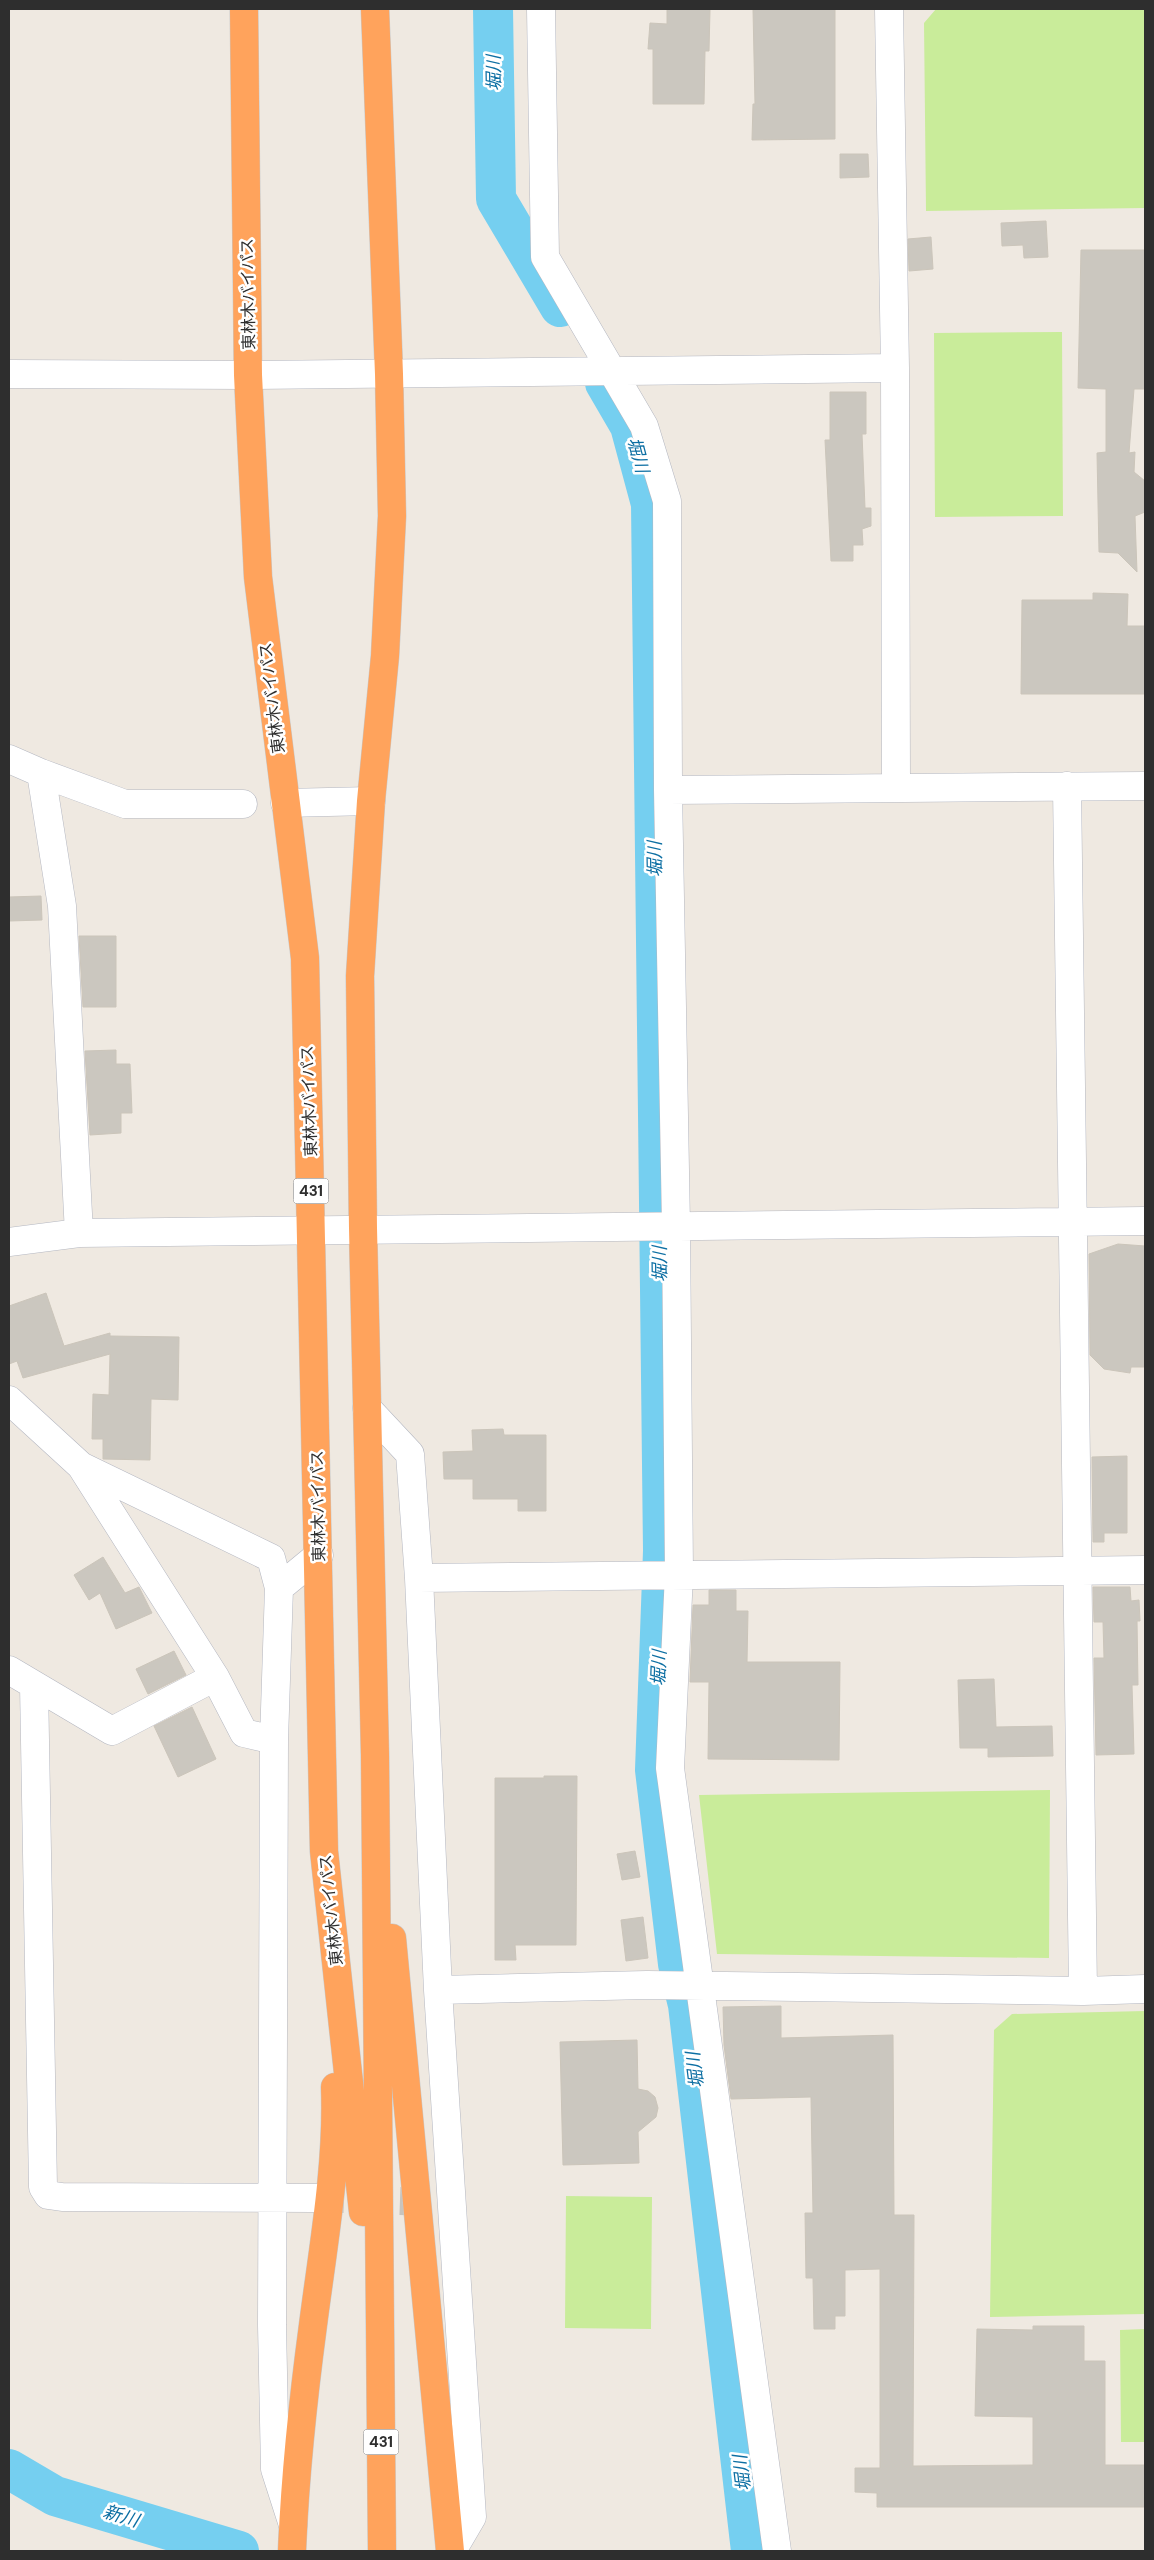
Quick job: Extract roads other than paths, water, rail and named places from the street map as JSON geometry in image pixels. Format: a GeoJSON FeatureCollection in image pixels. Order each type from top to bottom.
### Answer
{"type":"FeatureCollection","features":[{"type":"Feature","properties":{"kind":"highway","name":"東林木バイパス"},"geometry":{"type":"LineString","coordinates":[[244,9],[248,375],[258,577],[284,804],[305,958],[324,1851],[380,2373]]}},
{"type":"Feature","properties":{"kind":"highway","name":"東林木バイパス"},"geometry":{"type":"LineString","coordinates":[[375,9],[390,374],[392,516],[385,656],[371,801],[360,976],[362,1228],[375,1755],[382,2551]]}},
{"type":"Feature","properties":{"kind":"highway"},"geometry":{"type":"LineString","coordinates":[[375,1755],[451,2551]]}},
{"type":"Feature","properties":{"kind":"highway"},"geometry":{"type":"LineString","coordinates":[[293,2543],[303,2395],[327,2221],[335,2106],[324,1851]]}},
{"type":"Feature","properties":{"kind":"street"},"geometry":{"type":"LineString","coordinates":[[542,9],[545,257],[644,426],[667,501],[668,790],[676,1226],[678,1574],[670,1768],[777,2551]]}},
{"type":"Feature","properties":{"kind":"street"},"geometry":{"type":"LineString","coordinates":[[889,9],[895,368],[896,786]]}},
{"type":"Feature","properties":{"kind":"street"},"geometry":{"type":"LineString","coordinates":[[9,374],[248,375],[895,368]]}},
{"type":"Feature","properties":{"kind":"street"},"geometry":{"type":"LineString","coordinates":[[9,759],[125,804],[243,804]]}},
{"type":"Feature","properties":{"kind":"street"},"geometry":{"type":"LineString","coordinates":[[41,773],[62,906],[79,1233]]}},
{"type":"Feature","properties":{"kind":"street"},"geometry":{"type":"LineString","coordinates":[[668,790],[896,786],[1145,786]]}},
{"type":"Feature","properties":{"kind":"street"},"geometry":{"type":"LineString","coordinates":[[1067,786],[1071,1220],[1083,1991]]}},
{"type":"Feature","properties":{"kind":"street"},"geometry":{"type":"LineString","coordinates":[[284,804],[371,801]]}},
{"type":"Feature","properties":{"kind":"street"},"geometry":{"type":"LineString","coordinates":[[9,1242],[79,1233],[1071,1220],[1145,1221]]}},
{"type":"Feature","properties":{"kind":"street"},"geometry":{"type":"LineString","coordinates":[[9,1400],[82,1466],[215,1677],[244,1733],[274,1740]]}},
{"type":"Feature","properties":{"kind":"street"},"geometry":{"type":"LineString","coordinates":[[367,1408],[410,1454],[419,1578],[438,1990],[440,2202],[472,2517],[451,2551]]}},
{"type":"Feature","properties":{"kind":"street"},"geometry":{"type":"LineString","coordinates":[[82,1466],[271,1558],[279,1588],[274,1740],[272,2197],[274,2470],[293,2543]]}},
{"type":"Feature","properties":{"kind":"street"},"geometry":{"type":"LineString","coordinates":[[279,1588],[319,1555]]}},
{"type":"Feature","properties":{"kind":"street"},"geometry":{"type":"LineString","coordinates":[[419,1578],[1145,1570]]}},
{"type":"Feature","properties":{"kind":"street"},"geometry":{"type":"LineString","coordinates":[[9,1670],[112,1732],[215,1677]]}},
{"type":"Feature","properties":{"kind":"street"},"geometry":{"type":"LineString","coordinates":[[34,1685],[43,2187],[48,2195],[62,2198],[316,2198]]}},
{"type":"Feature","properties":{"kind":"street"},"geometry":{"type":"LineString","coordinates":[[438,1990],[648,1985],[1083,1991],[1145,1989]]}},
{"type":"Feature","properties":{"kind":"waterway","name":"堀川"},"geometry":{"type":"LineString","coordinates":[[493,9],[496,199],[560,307]]}},
{"type":"Feature","properties":{"kind":"waterway","name":"堀川"},"geometry":{"type":"LineString","coordinates":[[605,383],[630,426],[651,504],[663,1551],[655,1770],[678,1964],[688,2005],[751,2551]]}},
{"type":"Feature","properties":{"kind":"waterway","name":"新川"},"geometry":{"type":"LineString","coordinates":[[9,2469],[55,2496],[239,2551]]}},
{"type":"Feature","properties":{"kind":"tunnel"},"geometry":{"type":"LineString","coordinates":[[316,2198],[427,2202]]}}]}
